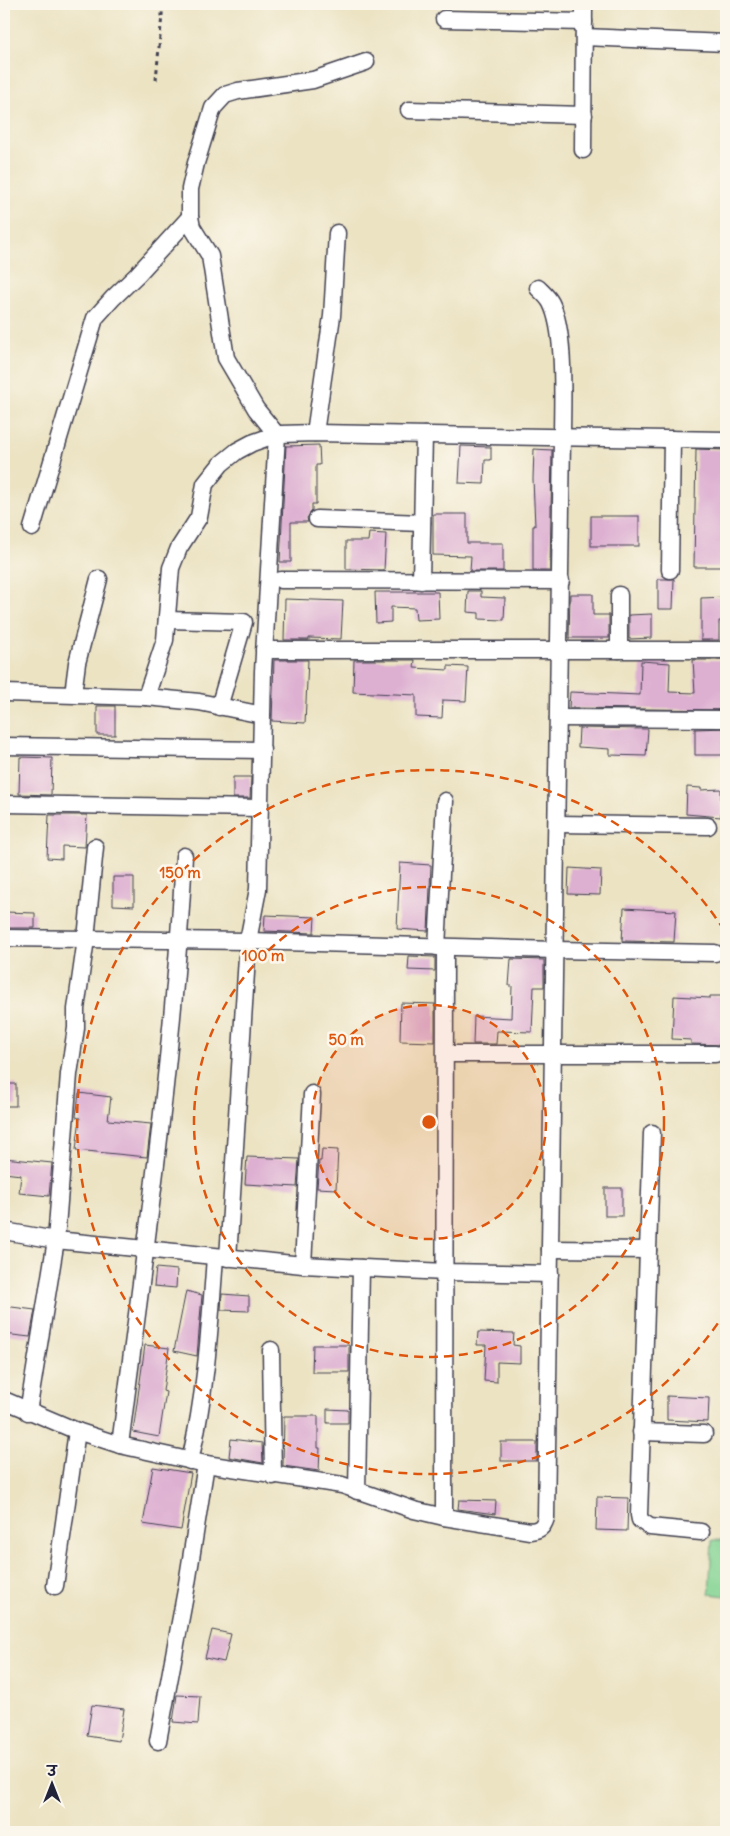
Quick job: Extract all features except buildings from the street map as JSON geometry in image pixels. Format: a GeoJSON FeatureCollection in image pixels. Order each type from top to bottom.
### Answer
{"type":"FeatureCollection","features":[{"type":"Feature","properties":{"kind":"street"},"geometry":{"type":"LineString","coordinates":[[583,150],[584,4]]}},
{"type":"Feature","properties":{"kind":"street"},"geometry":{"type":"LineString","coordinates":[[444,19],[726,43]]}},
{"type":"Feature","properties":{"kind":"street"},"geometry":{"type":"LineString","coordinates":[[158,1742],[187,1582],[198,1463],[201,1400],[222,1258],[248,941],[258,889],[264,650],[277,436],[256,409],[226,358],[210,256],[192,226],[190,197],[196,163],[211,114],[217,102],[231,93],[313,80],[366,62]]}},
{"type":"Feature","properties":{"kind":"street"},"geometry":{"type":"LineString","coordinates":[[409,110],[584,115]]}},
{"type":"Feature","properties":{"kind":"street"},"geometry":{"type":"LineString","coordinates":[[32,528],[95,318],[137,276],[190,217]]}},
{"type":"Feature","properties":{"kind":"street"},"geometry":{"type":"LineString","coordinates":[[315,433],[330,340],[337,232]]}},
{"type":"Feature","properties":{"kind":"street"},"geometry":{"type":"LineString","coordinates":[[4,1400],[28,1412],[120,1445],[198,1463],[273,1476],[329,1483],[414,1510],[444,1517],[530,1532],[544,1526],[546,1518],[562,438],[560,340],[553,308],[549,300],[538,288]]}},
{"type":"Feature","properties":{"kind":"street"},"geometry":{"type":"LineString","coordinates":[[146,697],[164,647],[171,568],[179,548],[199,517],[205,484],[221,464],[237,451],[259,440],[292,433],[726,440]]}},
{"type":"Feature","properties":{"kind":"street"},"geometry":{"type":"LineString","coordinates":[[421,581],[424,436]]}},
{"type":"Feature","properties":{"kind":"street"},"geometry":{"type":"LineString","coordinates":[[670,570],[672,439]]}},
{"type":"Feature","properties":{"kind":"street"},"geometry":{"type":"LineString","coordinates":[[317,520],[422,523]]}},
{"type":"Feature","properties":{"kind":"street"},"geometry":{"type":"LineString","coordinates":[[73,694],[77,663],[99,578]]}},
{"type":"Feature","properties":{"kind":"street"},"geometry":{"type":"LineString","coordinates":[[281,580],[561,581]]}},
{"type":"Feature","properties":{"kind":"street"},"geometry":{"type":"LineString","coordinates":[[618,650],[619,595]]}},
{"type":"Feature","properties":{"kind":"street"},"geometry":{"type":"LineString","coordinates":[[167,620],[244,622],[219,706]]}},
{"type":"Feature","properties":{"kind":"street"},"geometry":{"type":"LineString","coordinates":[[264,650],[726,650]]}},
{"type":"Feature","properties":{"kind":"street"},"geometry":{"type":"LineString","coordinates":[[4,693],[146,697],[199,702],[262,715]]}},
{"type":"Feature","properties":{"kind":"street"},"geometry":{"type":"LineString","coordinates":[[558,718],[722,719]]}},
{"type":"Feature","properties":{"kind":"street"},"geometry":{"type":"LineString","coordinates":[[4,746],[262,750]]}},
{"type":"Feature","properties":{"kind":"street"},"geometry":{"type":"LineString","coordinates":[[444,1517],[446,1054],[441,947],[445,801]]}},
{"type":"Feature","properties":{"kind":"street"},"geometry":{"type":"LineString","coordinates":[[4,804],[260,808]]}},
{"type":"Feature","properties":{"kind":"street"},"geometry":{"type":"LineString","coordinates":[[557,824],[708,826]]}},
{"type":"Feature","properties":{"kind":"street"},"geometry":{"type":"LineString","coordinates":[[28,1412],[56,1240],[69,1074],[76,1028],[79,980],[86,939],[95,847]]}},
{"type":"Feature","properties":{"kind":"street"},"geometry":{"type":"LineString","coordinates":[[120,1445],[160,1132],[180,940],[184,856]]}},
{"type":"Feature","properties":{"kind":"street"},"geometry":{"type":"LineString","coordinates":[[4,938],[248,941],[715,953]]}},
{"type":"Feature","properties":{"kind":"street"},"geometry":{"type":"LineString","coordinates":[[446,1054],[715,1054]]}},
{"type":"Feature","properties":{"kind":"street"},"geometry":{"type":"LineString","coordinates":[[303,1265],[312,1094]]}},
{"type":"Feature","properties":{"kind":"street"},"geometry":{"type":"LineString","coordinates":[[652,1133],[638,1508],[640,1520],[650,1527],[702,1532]]}},
{"type":"Feature","properties":{"kind":"street"},"geometry":{"type":"LineString","coordinates":[[4,1231],[56,1240],[303,1265],[445,1272],[550,1274]]}},
{"type":"Feature","properties":{"kind":"street"},"geometry":{"type":"LineString","coordinates":[[550,1249],[648,1250]]}},
{"type":"Feature","properties":{"kind":"street"},"geometry":{"type":"LineString","coordinates":[[357,1491],[361,1268]]}},
{"type":"Feature","properties":{"kind":"street"},"geometry":{"type":"LineString","coordinates":[[271,1350],[273,1476]]}},
{"type":"Feature","properties":{"kind":"street"},"geometry":{"type":"LineString","coordinates":[[55,1586],[77,1431]]}},
{"type":"Feature","properties":{"kind":"street"},"geometry":{"type":"LineString","coordinates":[[641,1432],[704,1434]]}},
{"type":"Feature","properties":{"kind":"path"},"geometry":{"type":"LineString","coordinates":[[156,80],[163,4]]}},
{"type":"Feature","properties":{"kind":"green space"},"geometry":{"type":"Polygon","coordinates":[[[712,1540],[726,1540],[726,1596],[709,1594],[712,1540]]]}}]}
